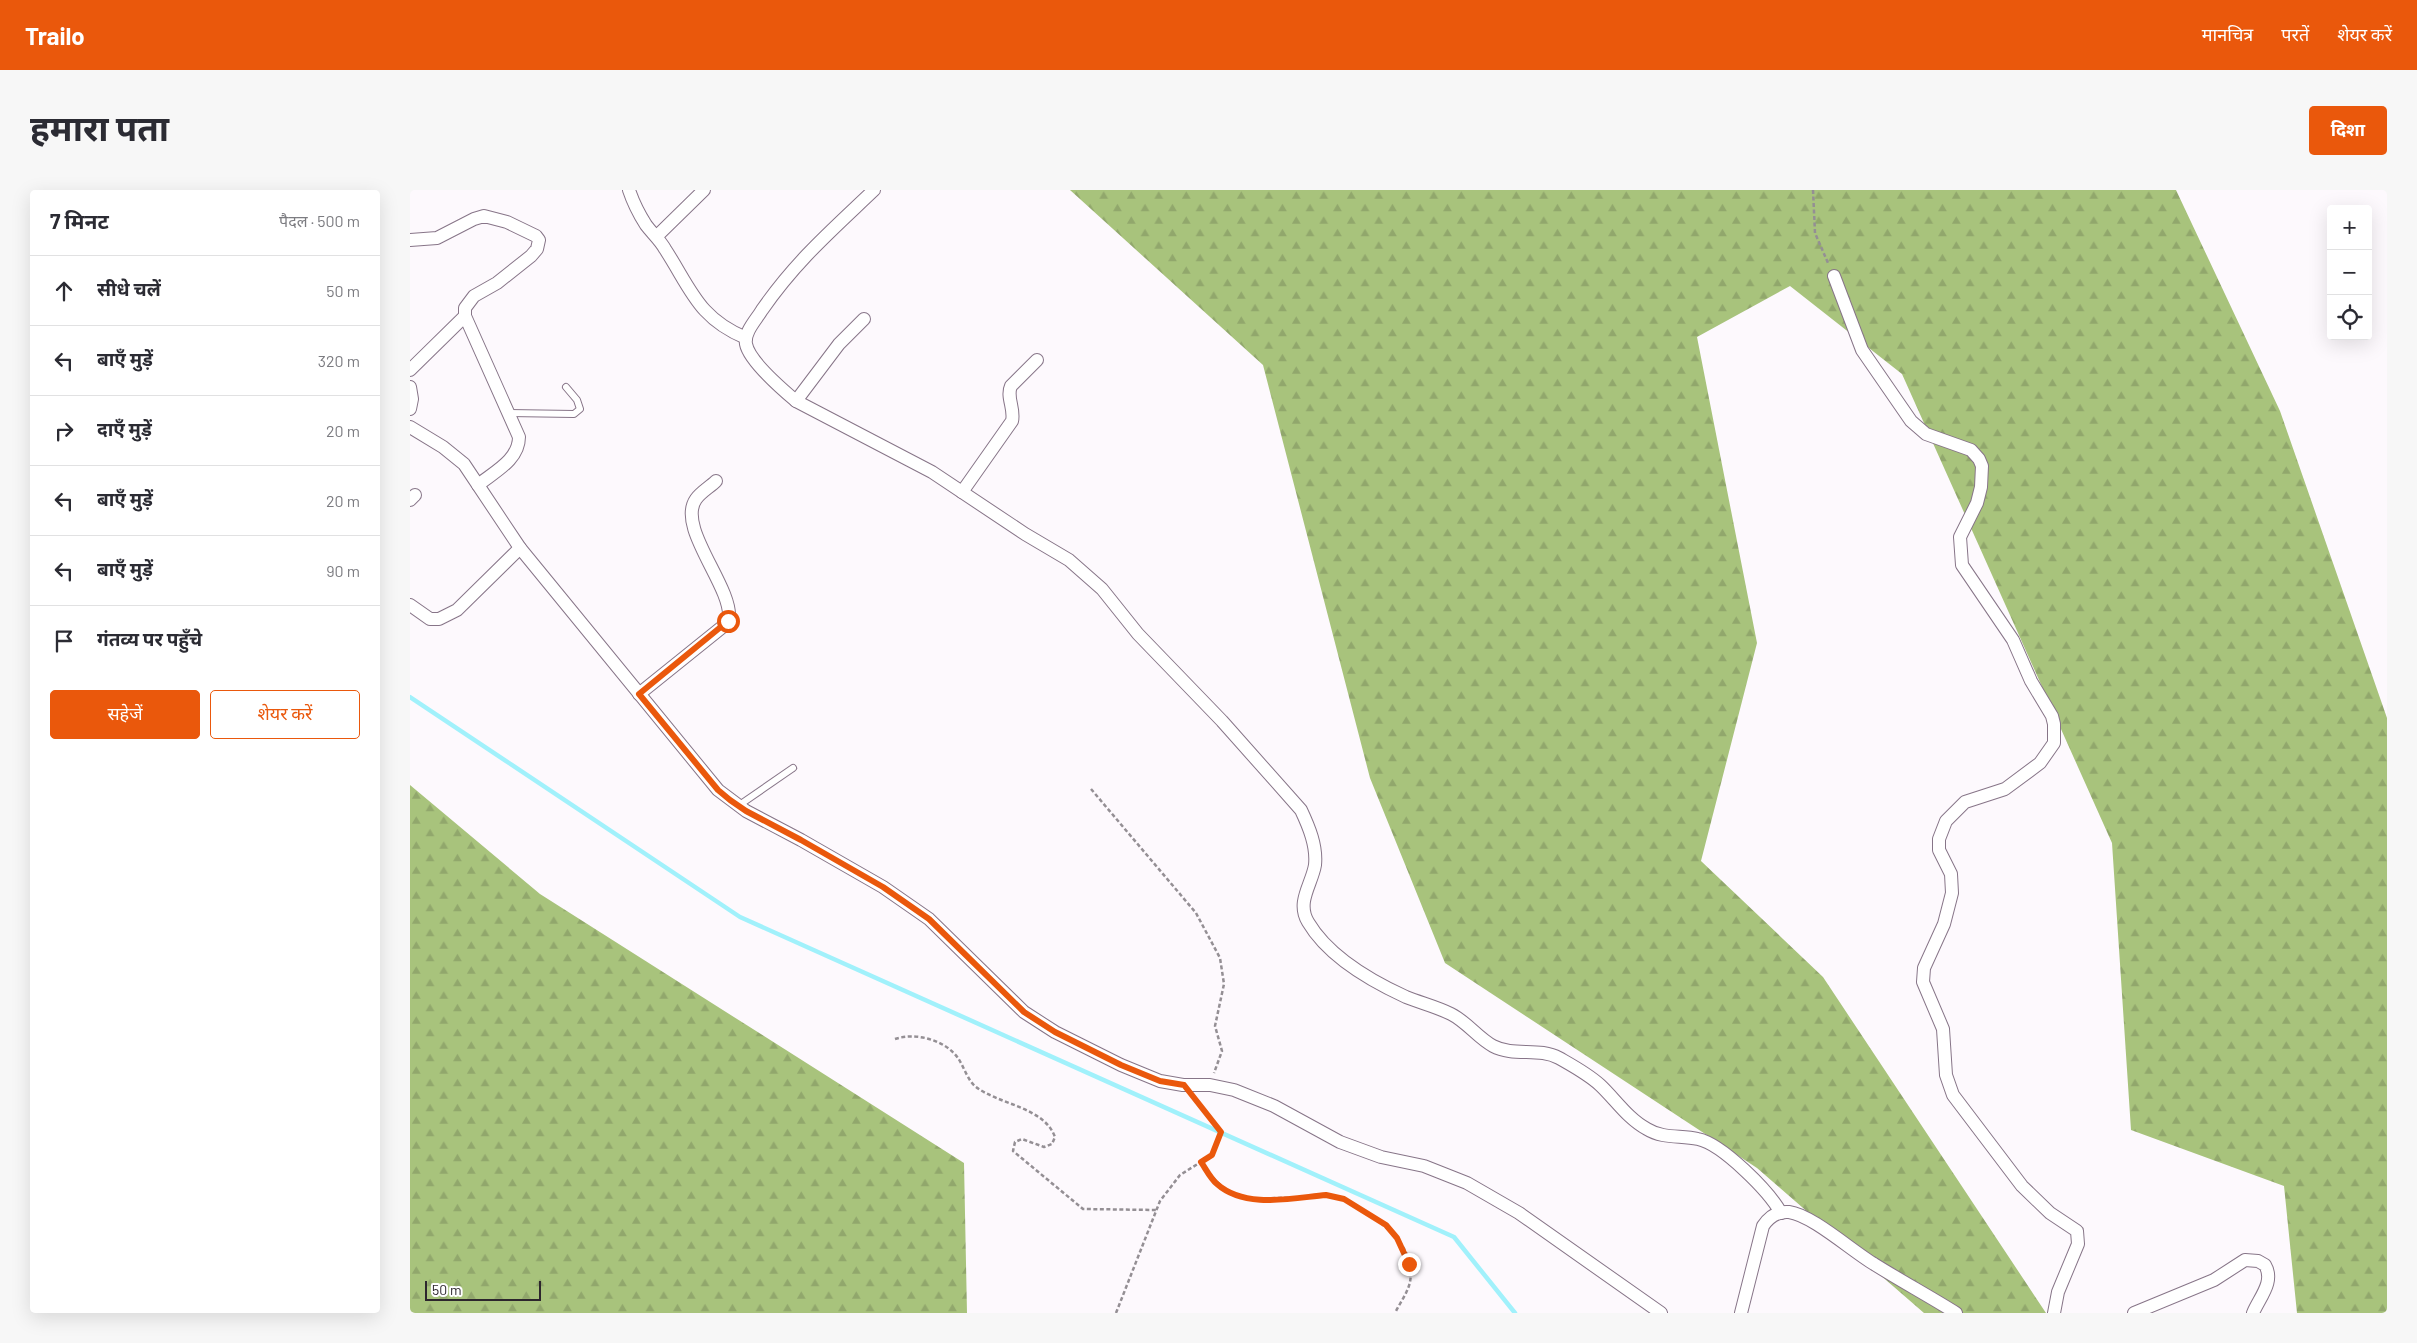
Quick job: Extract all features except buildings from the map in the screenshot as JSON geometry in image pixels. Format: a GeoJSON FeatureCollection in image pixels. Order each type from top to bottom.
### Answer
{"type":"FeatureCollection","features":[{"type":"Feature","properties":{"kind":"street"},"geometry":{"type":"LineString","coordinates":[[629,190],[647,227],[657,236],[710,317],[727,330],[746,338]]}},
{"type":"Feature","properties":{"kind":"street"},"geometry":{"type":"LineString","coordinates":[[657,236],[704,190]]}},
{"type":"Feature","properties":{"kind":"street"},"geometry":{"type":"LineString","coordinates":[[870,191],[784,278],[749,330],[746,338],[751,356],[785,392],[796,400],[908,458],[1025,534],[1069,560],[1096,583],[1138,634],[1222,721],[1301,810],[1308,825],[1315,857],[1312,876],[1303,901],[1304,912],[1313,929],[1345,961],[1365,975],[1405,996],[1459,1018],[1493,1046],[1514,1052],[1543,1052],[1558,1057],[1600,1085],[1647,1130],[1661,1135],[1698,1138],[1712,1144],[1758,1182],[1781,1212]]}},
{"type":"Feature","properties":{"kind":"street"},"geometry":{"type":"LineString","coordinates":[[410,240],[437,238],[474,219],[484,216],[507,222],[536,236],[538,244],[535,252],[497,283],[468,302],[465,308],[465,316],[519,437],[517,451],[512,458],[478,485]]}},
{"type":"Feature","properties":{"kind":"street"},"geometry":{"type":"LineString","coordinates":[[1834,276],[1862,350],[1912,421],[1926,434],[1972,450],[1979,459],[1982,466],[1982,487],[1977,503],[1960,537],[1962,565],[2013,640],[2031,682],[2045,704],[2054,724],[2054,743],[2040,763],[2005,789],[1958,806],[1946,821],[1939,839],[1940,850],[1951,874],[1952,893],[1944,924],[1922,974],[1925,990],[1943,1029],[1946,1075],[1953,1095],[2022,1186],[2050,1212],[2077,1231],[2078,1244],[2058,1292],[2054,1313]]}},
{"type":"Feature","properties":{"kind":"street"},"geometry":{"type":"LineString","coordinates":[[410,370],[465,316]]}},
{"type":"Feature","properties":{"kind":"street"},"geometry":{"type":"LineString","coordinates":[[796,400],[839,344],[864,319]]}},
{"type":"Feature","properties":{"kind":"street"},"geometry":{"type":"LineString","coordinates":[[962,492],[1012,421],[1014,409],[1009,391],[1011,386],[1037,360]]}},
{"type":"Feature","properties":{"kind":"street"},"geometry":{"type":"LineString","coordinates":[[410,387],[412,400],[410,409]]}},
{"type":"Feature","properties":{"kind":"street"},"geometry":{"type":"LineString","coordinates":[[410,427],[443,447],[464,464],[520,548],[718,790],[738,806],[883,887],[929,919],[1024,1012],[1055,1032],[1152,1078],[1184,1085],[1210,1085],[1234,1090],[1274,1106],[1348,1145],[1381,1157],[1424,1166],[1467,1183],[1519,1212],[1661,1313]]}},
{"type":"Feature","properties":{"kind":"street"},"geometry":{"type":"LineString","coordinates":[[639,694],[726,624],[730,618],[727,601],[700,541],[692,513],[695,500],[716,481]]}},
{"type":"Feature","properties":{"kind":"street"},"geometry":{"type":"LineString","coordinates":[[410,605],[430,619],[448,616],[457,610],[520,548]]}},
{"type":"Feature","properties":{"kind":"street"},"geometry":{"type":"LineString","coordinates":[[1741,1313],[1763,1226],[1772,1215],[1781,1212],[1789,1212],[1801,1216],[1872,1263],[1956,1313]]}},
{"type":"Feature","properties":{"kind":"street"},"geometry":{"type":"LineString","coordinates":[[2134,1313],[2214,1280],[2245,1260],[2252,1260],[2265,1265],[2269,1278],[2253,1313]]}},
{"type":"Feature","properties":{"kind":"lane"},"geometry":{"type":"LineString","coordinates":[[509,413],[574,414],[580,409],[580,405],[566,387]]}},
{"type":"Feature","properties":{"kind":"lane"},"geometry":{"type":"LineString","coordinates":[[738,806],[792,768]]}},
{"type":"Feature","properties":{"kind":"path"},"geometry":{"type":"LineString","coordinates":[[1812,190],[1815,232],[1834,276]]}},
{"type":"Feature","properties":{"kind":"path"},"geometry":{"type":"LineString","coordinates":[[1091,789],[1196,912],[1220,958],[1224,984],[1215,1026],[1222,1051],[1210,1085]]}},
{"type":"Feature","properties":{"kind":"path"},"geometry":{"type":"LineString","coordinates":[[895,1039],[904,1036],[923,1037],[940,1044],[956,1057],[978,1088],[1040,1118],[1053,1130],[1055,1137],[1052,1144],[1044,1147],[1018,1140],[1013,1146],[1014,1153],[1064,1193],[1077,1206],[1089,1211],[1156,1210]]}},
{"type":"Feature","properties":{"kind":"path"},"geometry":{"type":"LineString","coordinates":[[1116,1313],[1156,1210],[1171,1184],[1190,1167],[1212,1155],[1221,1132],[1184,1085]]}},
{"type":"Feature","properties":{"kind":"path"},"geometry":{"type":"LineString","coordinates":[[1201,1162],[1215,1182],[1241,1197],[1250,1199],[1334,1196],[1344,1199],[1386,1225],[1406,1253],[1410,1269],[1410,1283],[1395,1313]]}},
{"type":"Feature","properties":{"kind":"green space"},"geometry":{"type":"Polygon","coordinates":[[[1070,190],[2176,190],[2280,411],[2387,718],[2387,1313],[2297,1313],[2284,1186],[2131,1130],[2112,843],[1902,374],[1790,286],[1697,337],[1757,643],[1701,861],[1823,977],[2046,1313],[1924,1313],[1757,1168],[1445,963],[1370,778],[1263,365],[1070,190]]]}},
{"type":"Feature","properties":{"kind":"green space"},"geometry":{"type":"Polygon","coordinates":[[[410,785],[540,894],[964,1163],[967,1313],[410,1313],[410,785]]]}},
{"type":"Feature","properties":{"kind":"waterway"},"geometry":{"type":"LineString","coordinates":[[410,697],[740,917],[1454,1237],[1515,1313]]}},
{"type":"Feature","properties":{"kind":"route"},"geometry":{"type":"LineString","coordinates":[[728,621],[639,694],[718,790],[746,811],[883,887],[929,919],[1024,1012],[1055,1032],[1121,1065],[1160,1081],[1184,1085],[1221,1132],[1212,1155],[1201,1162],[1215,1182],[1224,1189],[1250,1199],[1326,1195],[1344,1199],[1392,1230],[1406,1253],[1409,1264]]}}]}
